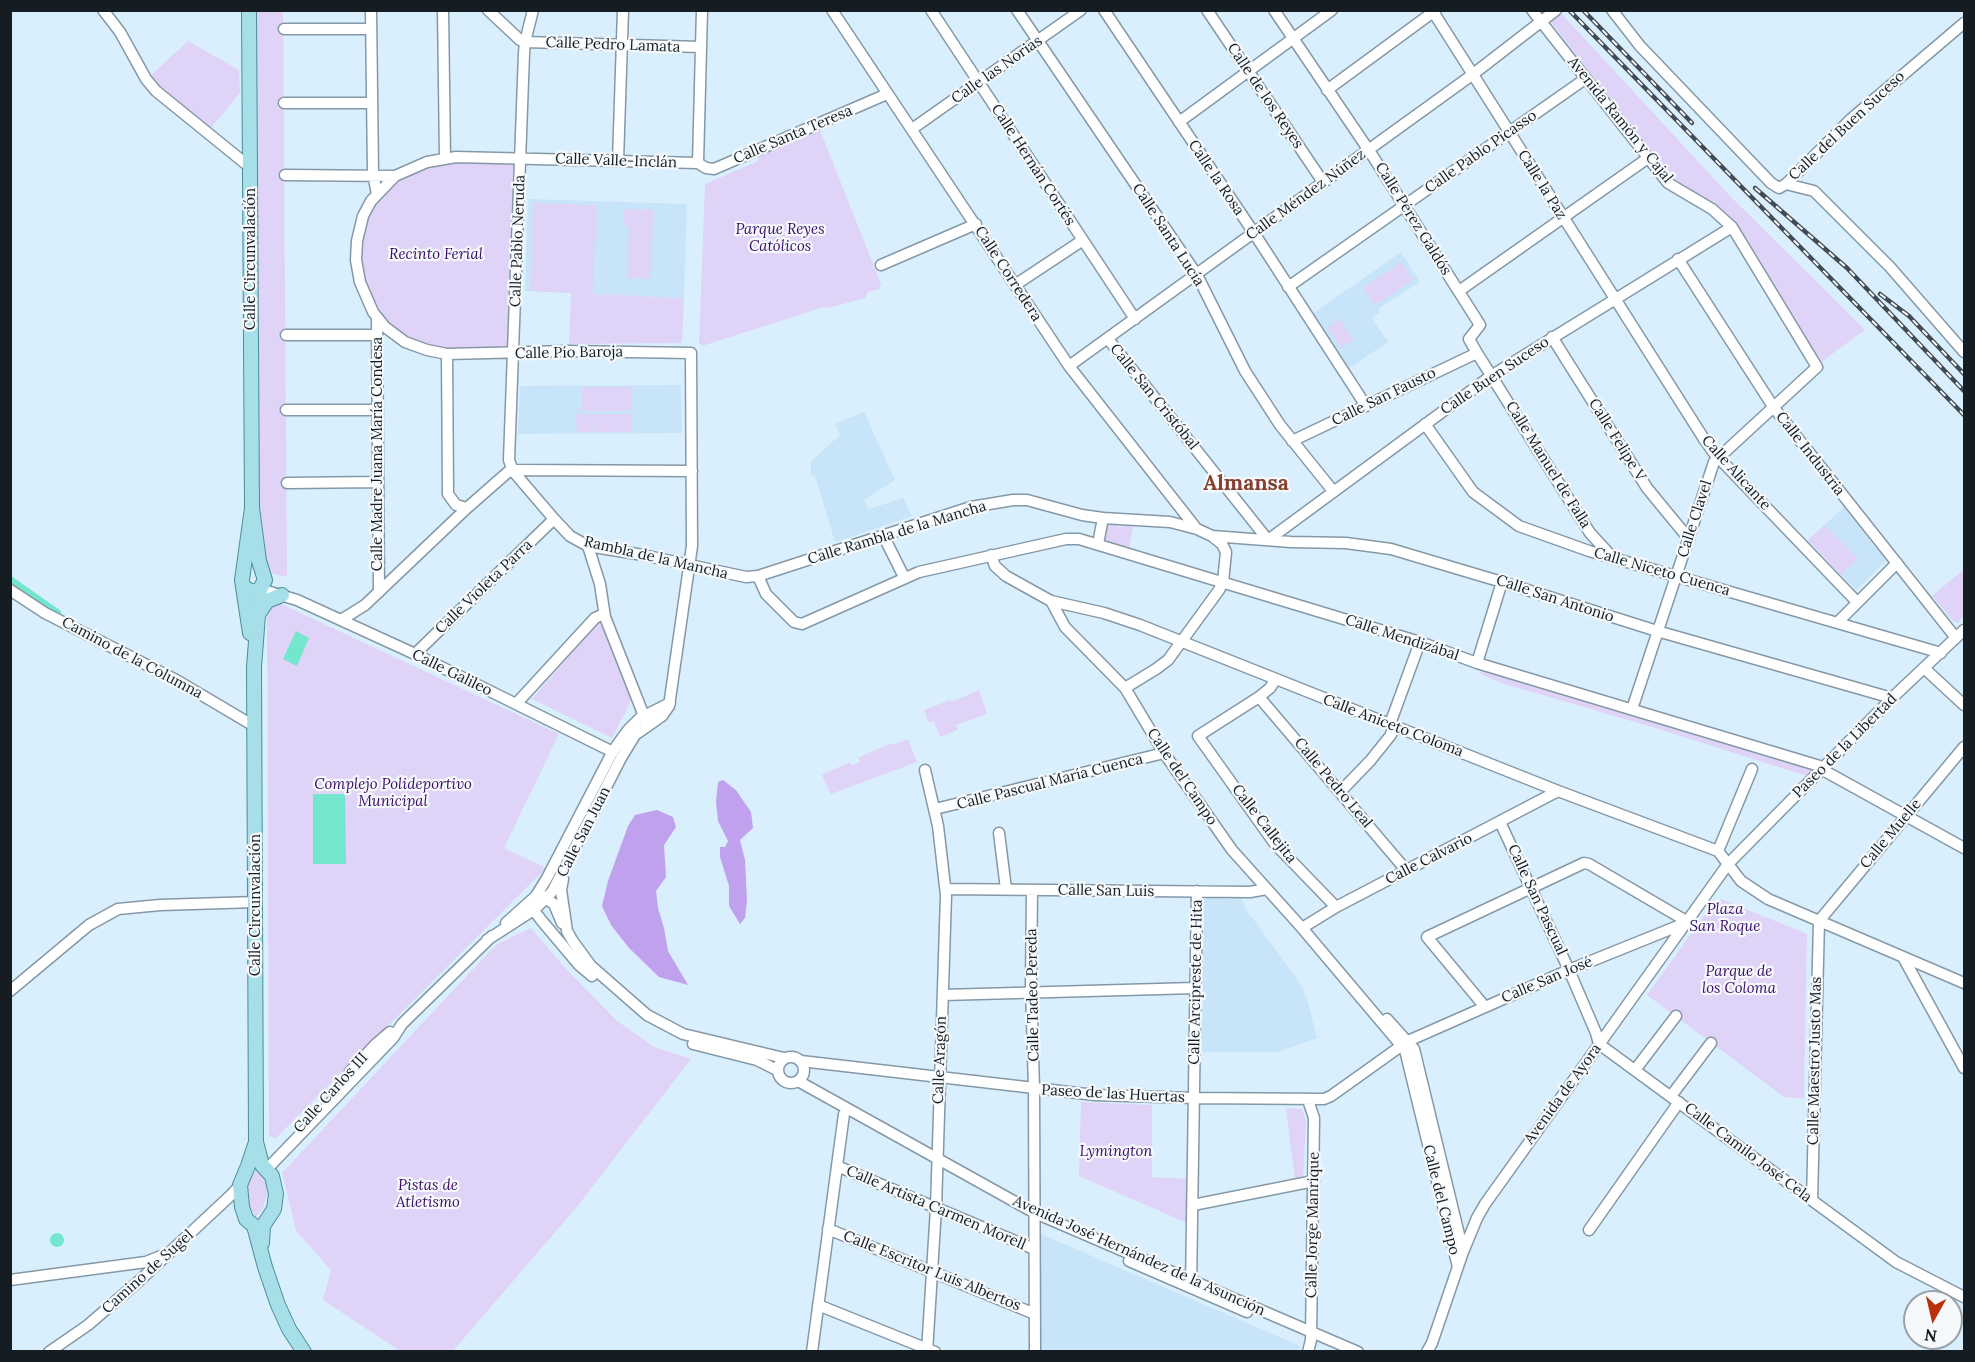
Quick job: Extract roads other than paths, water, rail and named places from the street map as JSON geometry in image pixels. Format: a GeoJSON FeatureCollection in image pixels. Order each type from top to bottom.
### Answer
{"type":"FeatureCollection","features":[{"type":"Feature","properties":{"kind":"main road","name":"Calle Circunvalación"},"geometry":{"type":"LineString","coordinates":[[249,10],[252,508],[261,582],[254,668],[256,1142],[261,1167]]}},
{"type":"Feature","properties":{"kind":"main road","name":"Calle Circunvalación"},"geometry":{"type":"LineString","coordinates":[[252,508],[243,583],[254,668]]}},
{"type":"Feature","properties":{"kind":"main road"},"geometry":{"type":"LineString","coordinates":[[255,569],[261,582],[253,592],[243,583],[249,570],[255,569]]}},
{"type":"Feature","properties":{"kind":"main road"},"geometry":{"type":"LineString","coordinates":[[258,615],[267,601],[286,595]]}},
{"type":"Feature","properties":{"kind":"main road"},"geometry":{"type":"LineString","coordinates":[[261,1167],[274,1180],[276,1194],[271,1214],[258,1226],[246,1219],[242,1207],[240,1185],[261,1167]]}},
{"type":"Feature","properties":{"kind":"main road"},"geometry":{"type":"LineString","coordinates":[[258,1226],[261,1254],[278,1305],[304,1352]]}},
{"type":"Feature","properties":{"kind":"street"},"geometry":{"type":"LineString","coordinates":[[103,10],[120,32],[146,79],[156,91],[251,168]]}},
{"type":"Feature","properties":{"kind":"street"},"geometry":{"type":"LineString","coordinates":[[371,10],[373,174],[377,194]]}},
{"type":"Feature","properties":{"kind":"street"},"geometry":{"type":"LineString","coordinates":[[443,10],[445,158]]}},
{"type":"Feature","properties":{"kind":"street"},"geometry":{"type":"LineString","coordinates":[[488,10],[519,40],[525,42]]}},
{"type":"Feature","properties":{"kind":"street","name":"Calle Pablo Neruda"},"geometry":{"type":"LineString","coordinates":[[513,471],[509,460],[525,42],[533,10]]}},
{"type":"Feature","properties":{"kind":"street"},"geometry":{"type":"LineString","coordinates":[[618,161],[622,10]]}},
{"type":"Feature","properties":{"kind":"street"},"geometry":{"type":"LineString","coordinates":[[698,163],[702,10]]}},
{"type":"Feature","properties":{"kind":"street","name":"Calle Corredera"},"geometry":{"type":"LineString","coordinates":[[832,10],[1069,366],[1197,529]]}},
{"type":"Feature","properties":{"kind":"street","name":"Calle Hernán Cortés"},"geometry":{"type":"LineString","coordinates":[[931,10],[1135,319]]}},
{"type":"Feature","properties":{"kind":"street","name":"Calle Santa Lucía"},"geometry":{"type":"LineString","coordinates":[[1017,10],[1197,275],[1245,371],[1292,441],[1333,491]]}},
{"type":"Feature","properties":{"kind":"street","name":"Calle las Norias"},"geometry":{"type":"LineString","coordinates":[[912,129],[1082,10]]}},
{"type":"Feature","properties":{"kind":"street","name":"Calle la Rosa"},"geometry":{"type":"LineString","coordinates":[[1104,10],[1254,233],[1366,406]]}},
{"type":"Feature","properties":{"kind":"street","name":"Calle de los Reyes"},"geometry":{"type":"LineString","coordinates":[[1207,10],[1323,182]]}},
{"type":"Feature","properties":{"kind":"street","name":"Calle Pérez Galdós"},"geometry":{"type":"LineString","coordinates":[[1274,10],[1368,150],[1480,325],[1469,339]]}},
{"type":"Feature","properties":{"kind":"street"},"geometry":{"type":"LineString","coordinates":[[1179,122],[1332,10]]}},
{"type":"Feature","properties":{"kind":"street","name":"Avenida Ramón y Cajal"},"geometry":{"type":"LineString","coordinates":[[1532,10],[1668,183],[1712,209],[1732,227],[1817,367]]}},
{"type":"Feature","properties":{"kind":"street","name":"Calle Méndez Núñez"},"geometry":{"type":"LineString","coordinates":[[1069,366],[1472,75],[1556,10]]}},
{"type":"Feature","properties":{"kind":"street","name":"Calle del Buen Suceso"},"geometry":{"type":"LineString","coordinates":[[1612,10],[1640,46],[1771,183],[1779,188],[1786,184],[1859,112],[1965,23]]}},
{"type":"Feature","properties":{"kind":"street"},"geometry":{"type":"LineString","coordinates":[[1327,90],[1434,11]]}},
{"type":"Feature","properties":{"kind":"street","name":"Calle la Paz"},"geometry":{"type":"LineString","coordinates":[[1434,11],[1614,299]]}},
{"type":"Feature","properties":{"kind":"street"},"geometry":{"type":"LineString","coordinates":[[284,29],[371,29]]}},
{"type":"Feature","properties":{"kind":"street","name":"Calle Pedro Lamata"},"geometry":{"type":"LineString","coordinates":[[525,42],[701,47]]}},
{"type":"Feature","properties":{"kind":"street","name":"Calle Pablo Picasso"},"geometry":{"type":"LineString","coordinates":[[1288,287],[1585,79]]}},
{"type":"Feature","properties":{"kind":"street","name":"Calle Santa Teresa"},"geometry":{"type":"LineString","coordinates":[[698,163],[706,168],[714,169],[887,94]]}},
{"type":"Feature","properties":{"kind":"street"},"geometry":{"type":"LineString","coordinates":[[284,103],[372,103]]}},
{"type":"Feature","properties":{"kind":"street","name":"Calle Valle-Inclán"},"geometry":{"type":"LineString","coordinates":[[285,175],[395,176],[427,162],[445,158],[698,163]]}},
{"type":"Feature","properties":{"kind":"street"},"geometry":{"type":"LineString","coordinates":[[1459,291],[1648,158]]}},
{"type":"Feature","properties":{"kind":"street"},"geometry":{"type":"LineString","coordinates":[[395,176],[371,201],[360,224],[356,250],[360,282],[377,317],[391,333],[405,342],[447,354],[448,494],[456,506],[467,508]]}},
{"type":"Feature","properties":{"kind":"street"},"geometry":{"type":"LineString","coordinates":[[1786,184],[1814,191],[1890,267],[1965,352]]}},
{"type":"Feature","properties":{"kind":"street"},"geometry":{"type":"LineString","coordinates":[[881,265],[976,225]]}},
{"type":"Feature","properties":{"kind":"street","name":"Calle Buen Suceso"},"geometry":{"type":"LineString","coordinates":[[1268,540],[1491,376],[1732,227]]}},
{"type":"Feature","properties":{"kind":"street"},"geometry":{"type":"LineString","coordinates":[[1015,285],[1083,240]]}},
{"type":"Feature","properties":{"kind":"street","name":"Calle Industria"},"geometry":{"type":"LineString","coordinates":[[1678,259],[1774,408],[1956,638]]}},
{"type":"Feature","properties":{"kind":"street","name":"Calle Alicante"},"geometry":{"type":"LineString","coordinates":[[1614,299],[1704,439],[1719,458],[1857,602]]}},
{"type":"Feature","properties":{"kind":"street","name":"Calle Madre Juana María Condesa"},"geometry":{"type":"LineString","coordinates":[[377,317],[379,592]]}},
{"type":"Feature","properties":{"kind":"street"},"geometry":{"type":"LineString","coordinates":[[286,335],[377,335]]}},
{"type":"Feature","properties":{"kind":"street","name":"Calle Felipe V"},"geometry":{"type":"LineString","coordinates":[[1552,337],[1647,488],[1689,539]]}},
{"type":"Feature","properties":{"kind":"street","name":"Calle San Cristóbal"},"geometry":{"type":"LineString","coordinates":[[1108,339],[1268,540]]}},
{"type":"Feature","properties":{"kind":"street","name":"Calle Manuel de Falla"},"geometry":{"type":"LineString","coordinates":[[1469,339],[1590,533],[1612,557]]}},
{"type":"Feature","properties":{"kind":"street","name":"Calle Pío Baroja"},"geometry":{"type":"LineString","coordinates":[[447,354],[568,351],[691,353],[692,471]]}},
{"type":"Feature","properties":{"kind":"street","name":"Calle San Fausto"},"geometry":{"type":"LineString","coordinates":[[1292,441],[1477,353]]}},
{"type":"Feature","properties":{"kind":"street","name":"Calle Clavel"},"geometry":{"type":"LineString","coordinates":[[1632,709],[1713,465],[1817,367]]}},
{"type":"Feature","properties":{"kind":"street"},"geometry":{"type":"LineString","coordinates":[[286,410],[378,410]]}},
{"type":"Feature","properties":{"kind":"street","name":"Calle Niceto Cuenca"},"geometry":{"type":"LineString","coordinates":[[1425,424],[1471,490],[1510,521],[1573,546],[1941,652]]}},
{"type":"Feature","properties":{"kind":"street"},"geometry":{"type":"LineString","coordinates":[[341,620],[365,605],[505,474],[513,471],[692,471],[690,564],[670,703]]}},
{"type":"Feature","properties":{"kind":"street","name":"Rambla de la Mancha"},"geometry":{"type":"LineString","coordinates":[[513,471],[570,536],[588,546],[690,564],[737,576],[758,576]]}},
{"type":"Feature","properties":{"kind":"street"},"geometry":{"type":"LineString","coordinates":[[287,483],[378,482]]}},
{"type":"Feature","properties":{"kind":"street","name":"Calle Rambla de la Mancha"},"geometry":{"type":"LineString","coordinates":[[758,576],[971,507],[1013,500],[1027,500],[1103,518],[1152,520],[1197,529],[1212,536]]}},
{"type":"Feature","properties":{"kind":"street"},"geometry":{"type":"LineString","coordinates":[[1098,544],[1103,518]]}},
{"type":"Feature","properties":{"kind":"street","name":"Calle Violeta Parra"},"geometry":{"type":"LineString","coordinates":[[415,654],[554,519]]}},
{"type":"Feature","properties":{"kind":"street"},"geometry":{"type":"LineString","coordinates":[[1125,688],[1168,660],[1220,590],[1226,552],[1222,544],[1212,536]]}},
{"type":"Feature","properties":{"kind":"street","name":"Calle San Antonio"},"geometry":{"type":"LineString","coordinates":[[1212,536],[1346,543],[1377,547],[1502,582],[1657,631],[1892,698]]}},
{"type":"Feature","properties":{"kind":"street"},"geometry":{"type":"LineString","coordinates":[[884,537],[904,577]]}},
{"type":"Feature","properties":{"kind":"street","name":"Calle Mendizábal"},"geometry":{"type":"LineString","coordinates":[[758,576],[766,594],[794,622],[802,624],[904,577],[1070,538],[1098,544],[1822,768],[1965,848]]}},
{"type":"Feature","properties":{"kind":"street"},"geometry":{"type":"LineString","coordinates":[[588,546],[600,584],[604,614],[644,716]]}},
{"type":"Feature","properties":{"kind":"street","name":"Calle Aniceto Coloma"},"geometry":{"type":"LineString","coordinates":[[991,555],[995,566],[1006,576],[1051,601],[1123,619],[1718,852],[1741,881],[1758,893],[1965,983]]}},
{"type":"Feature","properties":{"kind":"street"},"geometry":{"type":"LineString","coordinates":[[1837,623],[1897,563]]}},
{"type":"Feature","properties":{"kind":"street","name":"Calle Galileo"},"geometry":{"type":"LineString","coordinates":[[261,582],[415,654],[618,754]]}},
{"type":"Feature","properties":{"kind":"street"},"geometry":{"type":"LineString","coordinates":[[1478,663],[1502,582]]}},
{"type":"Feature","properties":{"kind":"street","name":"Camino de la Columna"},"geometry":{"type":"LineString","coordinates":[[10,590],[45,613],[145,663],[254,726]]}},
{"type":"Feature","properties":{"kind":"street","name":"Calle del Campo"},"geometry":{"type":"LineString","coordinates":[[1051,601],[1065,627],[1125,688],[1164,753],[1232,850],[1404,1043],[1414,1050],[1463,1252]]}},
{"type":"Feature","properties":{"kind":"street"},"geometry":{"type":"LineString","coordinates":[[363,631],[360,618],[365,605]]}},
{"type":"Feature","properties":{"kind":"street"},"geometry":{"type":"LineString","coordinates":[[516,704],[595,618],[604,614]]}},
{"type":"Feature","properties":{"kind":"street","name":"Paseo de la Libertad"},"geometry":{"type":"LineString","coordinates":[[1728,864],[1892,698],[1965,630]]}},
{"type":"Feature","properties":{"kind":"street"},"geometry":{"type":"LineString","coordinates":[[1341,791],[1390,736],[1420,642]]}},
{"type":"Feature","properties":{"kind":"street"},"geometry":{"type":"LineString","coordinates":[[1924,668],[1965,705]]}},
{"type":"Feature","properties":{"kind":"street"},"geometry":{"type":"LineString","coordinates":[[1259,697],[1270,688],[1275,680]]}},
{"type":"Feature","properties":{"kind":"street","name":"Calle Callejita"},"geometry":{"type":"LineString","coordinates":[[1259,697],[1198,736],[1275,844],[1336,907]]}},
{"type":"Feature","properties":{"kind":"street","name":"Calle Pedro Leal"},"geometry":{"type":"LineString","coordinates":[[1259,697],[1406,870]]}},
{"type":"Feature","properties":{"kind":"street","name":"Calle San Juan"},"geometry":{"type":"LineString","coordinates":[[540,902],[566,867],[633,724],[670,703]]}},
{"type":"Feature","properties":{"kind":"street","name":"Calle San Juan"},"geometry":{"type":"LineString","coordinates":[[635,735],[662,716],[668,710],[670,703]]}},
{"type":"Feature","properties":{"kind":"street","name":"Calle San Juan"},"geometry":{"type":"LineString","coordinates":[[540,902],[547,878],[618,754],[635,735],[644,716]]}},
{"type":"Feature","properties":{"kind":"street","name":"Calle Muelle"},"geometry":{"type":"LineString","coordinates":[[1819,921],[1965,747]]}},
{"type":"Feature","properties":{"kind":"street","name":"Calle Pascual María Cuenca"},"geometry":{"type":"LineString","coordinates":[[935,809],[1164,753]]}},
{"type":"Feature","properties":{"kind":"street"},"geometry":{"type":"LineString","coordinates":[[1718,852],[1752,769]]}},
{"type":"Feature","properties":{"kind":"street","name":"Calle Aragón"},"geometry":{"type":"LineString","coordinates":[[925,770],[935,809],[946,889],[930,1350]]}},
{"type":"Feature","properties":{"kind":"street","name":"Calle Calvario"},"geometry":{"type":"LineString","coordinates":[[1302,928],[1336,907],[1558,791]]}},
{"type":"Feature","properties":{"kind":"street","name":"Calle San Pascual"},"geometry":{"type":"LineString","coordinates":[[1500,822],[1532,887],[1599,1044]]}},
{"type":"Feature","properties":{"kind":"street"},"geometry":{"type":"LineString","coordinates":[[999,833],[1006,889]]}},
{"type":"Feature","properties":{"kind":"street"},"geometry":{"type":"LineString","coordinates":[[1485,1007],[1427,939],[1429,935],[1586,863],[1688,922]]}},
{"type":"Feature","properties":{"kind":"street","name":"Avenida de Ayora"},"geometry":{"type":"LineString","coordinates":[[1430,1349],[1477,1218],[1728,864]]}},
{"type":"Feature","properties":{"kind":"street"},"geometry":{"type":"LineString","coordinates":[[566,867],[561,890],[567,931]]}},
{"type":"Feature","properties":{"kind":"street","name":"Calle San Luis"},"geometry":{"type":"LineString","coordinates":[[946,889],[1250,892],[1267,889]]}},
{"type":"Feature","properties":{"kind":"street","name":"Calle Tadeo Pereda"},"geometry":{"type":"LineString","coordinates":[[1032,890],[1035,1352]]}},
{"type":"Feature","properties":{"kind":"street","name":"Calle Arcipreste de Hita"},"geometry":{"type":"LineString","coordinates":[[1191,1284],[1197,891]]}},
{"type":"Feature","properties":{"kind":"street"},"geometry":{"type":"LineString","coordinates":[[10,991],[89,925],[118,909],[160,905],[256,902]]}},
{"type":"Feature","properties":{"kind":"street"},"geometry":{"type":"LineString","coordinates":[[777,1070],[757,1060],[679,1040],[656,1029],[579,965],[542,921],[540,902],[554,904],[583,957],[647,1015],[690,1036],[784,1058],[793,1056],[801,1061],[803,1074],[793,1082],[780,1078],[777,1070],[780,1061],[784,1058]]}},
{"type":"Feature","properties":{"kind":"street","name":"Calle Carlos III"},"geometry":{"type":"LineString","coordinates":[[487,940],[506,930],[540,902]]}},
{"type":"Feature","properties":{"kind":"street","name":"Calle Carlos III"},"geometry":{"type":"LineString","coordinates":[[261,1167],[393,1038],[402,1024],[487,940],[540,902]]}},
{"type":"Feature","properties":{"kind":"street"},"geometry":{"type":"LineString","coordinates":[[506,930],[522,923],[542,921]]}},
{"type":"Feature","properties":{"kind":"street","name":"Calle Maestro Justo Mas"},"geometry":{"type":"LineString","coordinates":[[1812,1200],[1819,921]]}},
{"type":"Feature","properties":{"kind":"street","name":"Calle San José"},"geometry":{"type":"LineString","coordinates":[[1404,1043],[1569,970],[1688,922]]}},
{"type":"Feature","properties":{"kind":"street"},"geometry":{"type":"LineString","coordinates":[[1903,957],[1965,1068]]}},
{"type":"Feature","properties":{"kind":"street"},"geometry":{"type":"LineString","coordinates":[[942,995],[1196,988]]}},
{"type":"Feature","properties":{"kind":"street"},"geometry":{"type":"LineString","coordinates":[[1635,1070],[1676,1016]]}},
{"type":"Feature","properties":{"kind":"street","name":"Calle del Campo"},"geometry":{"type":"LineString","coordinates":[[1404,1043],[1458,1267]]}},
{"type":"Feature","properties":{"kind":"street","name":"Paseo de las Huertas"},"geometry":{"type":"LineString","coordinates":[[801,1061],[1095,1095],[1308,1100],[1331,1096],[1404,1043]]}},
{"type":"Feature","properties":{"kind":"street"},"geometry":{"type":"LineString","coordinates":[[1589,1230],[1711,1043]]}},
{"type":"Feature","properties":{"kind":"street","name":"Calle Camilo José Cela"},"geometry":{"type":"LineString","coordinates":[[1599,1044],[1896,1262],[1965,1297]]}},
{"type":"Feature","properties":{"kind":"street","name":"Avenida José Hernández de la Asunción"},"geometry":{"type":"LineString","coordinates":[[793,1082],[844,1114],[938,1161]]}},
{"type":"Feature","properties":{"kind":"street","name":"Avenida José Hernández de la Asunción"},"geometry":{"type":"LineString","coordinates":[[793,1082],[1035,1217],[1311,1336],[1358,1352]]}},
{"type":"Feature","properties":{"kind":"street"},"geometry":{"type":"LineString","coordinates":[[1314,1118],[1331,1096]]}},
{"type":"Feature","properties":{"kind":"street","name":"Calle Jorge Manrique"},"geometry":{"type":"LineString","coordinates":[[1308,1100],[1314,1118],[1311,1336],[1308,1352]]}},
{"type":"Feature","properties":{"kind":"street"},"geometry":{"type":"LineString","coordinates":[[812,1352],[844,1114]]}},
{"type":"Feature","properties":{"kind":"street","name":"Calle Artista Carmen Morell"},"geometry":{"type":"LineString","coordinates":[[837,1166],[1034,1250]]}},
{"type":"Feature","properties":{"kind":"street"},"geometry":{"type":"LineString","coordinates":[[1193,1205],[1314,1180]]}},
{"type":"Feature","properties":{"kind":"street","name":"Camino de Sugel"},"geometry":{"type":"LineString","coordinates":[[49,1352],[88,1325],[139,1281],[240,1185]]}},
{"type":"Feature","properties":{"kind":"street","name":"Calle del Campo"},"geometry":{"type":"LineString","coordinates":[[1454,1215],[1463,1221],[1477,1218]]}},
{"type":"Feature","properties":{"kind":"street","name":"Calle Escritor Luis Albertos"},"geometry":{"type":"LineString","coordinates":[[828,1228],[1035,1314]]}},
{"type":"Feature","properties":{"kind":"street"},"geometry":{"type":"LineString","coordinates":[[10,1280],[146,1262],[167,1254]]}},
{"type":"Feature","properties":{"kind":"street"},"geometry":{"type":"LineString","coordinates":[[819,1305],[930,1350]]}},
{"type":"Feature","properties":{"kind":"street","name":"Avenida José Hernández de la Asunción"},"geometry":{"type":"LineString","coordinates":[[1311,1336],[1340,1352]]}},
{"type":"Feature","properties":{"kind":"waterway"},"geometry":{"type":"LineString","coordinates":[[10,580],[57,613]]}},
{"type":"Feature","properties":{"kind":"railway"},"geometry":{"type":"LineString","coordinates":[[1569,10],[1964,415]]}},
{"type":"Feature","properties":{"kind":"railway"},"geometry":{"type":"LineString","coordinates":[[1583,10],[1692,123]]}},
{"type":"Feature","properties":{"kind":"railway"},"geometry":{"type":"LineString","coordinates":[[1755,188],[1847,268],[1964,391]]}},
{"type":"Feature","properties":{"kind":"railway"},"geometry":{"type":"LineString","coordinates":[[1880,294],[1909,316],[1964,374]]}},
{"type":"Feature","properties":{"kind":"district","name":"Almansa"},"geometry":{"type":"Point","coordinates":[1246,484]}},
{"type":"Feature","properties":{"kind":"park label","name":"Parque Reyes Católicos"},"geometry":{"type":"Point","coordinates":[780,238]}},
{"type":"Feature","properties":{"kind":"park label","name":"Recinto Ferial"},"geometry":{"type":"Point","coordinates":[436,255]}},
{"type":"Feature","properties":{"kind":"park label","name":"Complejo Polideportivo Municipal"},"geometry":{"type":"Point","coordinates":[393,794]}},
{"type":"Feature","properties":{"kind":"park label","name":"Plaza San Roque"},"geometry":{"type":"Point","coordinates":[1725,918]}},
{"type":"Feature","properties":{"kind":"park label","name":"Parque de los Coloma"},"geometry":{"type":"Point","coordinates":[1739,980]}},
{"type":"Feature","properties":{"kind":"park label","name":"Lymington"},"geometry":{"type":"Point","coordinates":[1116,1152]}},
{"type":"Feature","properties":{"kind":"park label","name":"Pistas de Atletismo"},"geometry":{"type":"Point","coordinates":[428,1194]}}]}
